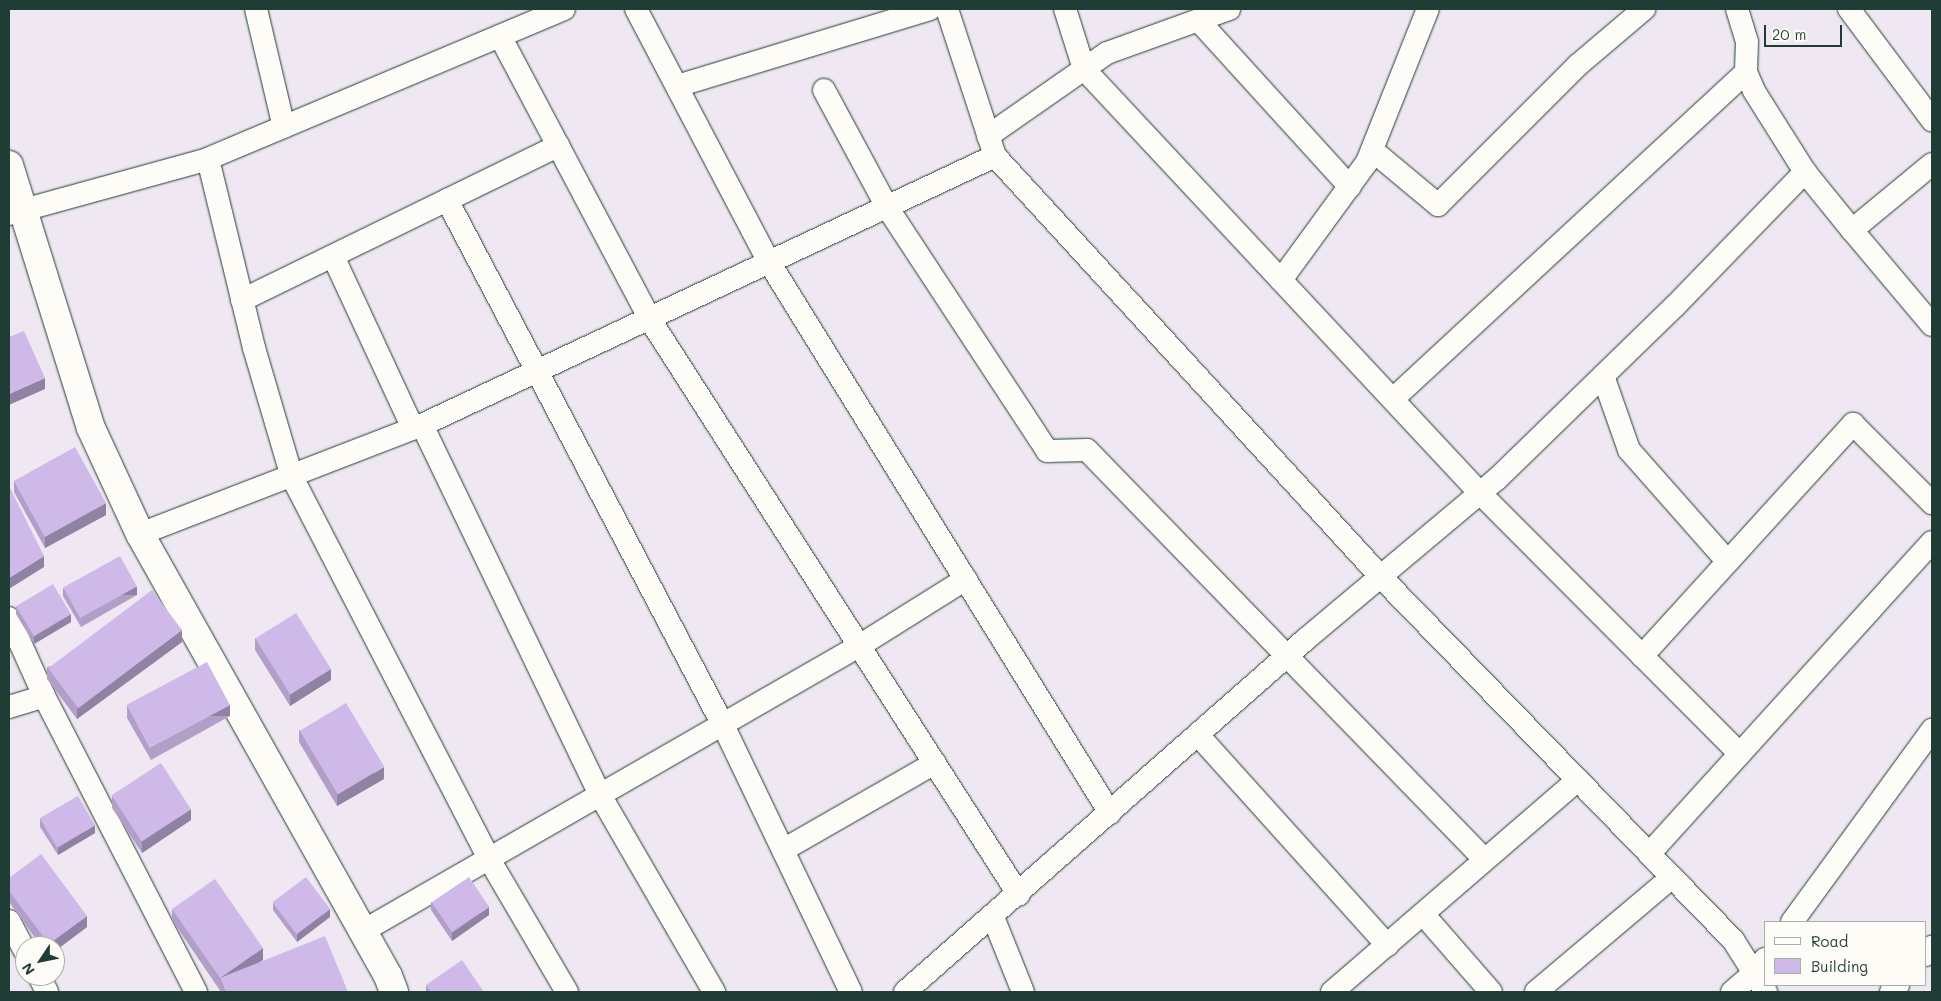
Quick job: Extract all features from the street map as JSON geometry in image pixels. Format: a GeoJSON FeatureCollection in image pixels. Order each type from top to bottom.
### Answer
{"type":"FeatureCollection","features":[{"type":"Feature","properties":{"kind":"street"},"geometry":{"type":"LineString","coordinates":[[256,9],[284,127]]}},
{"type":"Feature","properties":{"kind":"street"},"geometry":{"type":"LineString","coordinates":[[16,212],[208,159],[564,9]]}},
{"type":"Feature","properties":{"kind":"street"},"geometry":{"type":"LineString","coordinates":[[636,9],[769,262],[1110,813]]}},
{"type":"Feature","properties":{"kind":"street"},"geometry":{"type":"LineString","coordinates":[[677,86],[930,9]]}},
{"type":"Feature","properties":{"kind":"street"},"geometry":{"type":"LineString","coordinates":[[947,9],[991,146],[1381,577],[1760,966],[1764,983]]}},
{"type":"Feature","properties":{"kind":"street"},"geometry":{"type":"LineString","coordinates":[[1065,9],[1084,69],[1480,493],[1740,754]]}},
{"type":"Feature","properties":{"kind":"street"},"geometry":{"type":"LineString","coordinates":[[140,534],[292,477],[417,426],[887,207],[991,146],[1084,69],[1108,53],[1229,9]]}},
{"type":"Feature","properties":{"kind":"street"},"geometry":{"type":"LineString","coordinates":[[1281,280],[1350,186],[1372,150],[1428,9]]}},
{"type":"Feature","properties":{"kind":"street"},"geometry":{"type":"LineString","coordinates":[[1372,150],[1438,205],[1578,65],[1644,9]]}},
{"type":"Feature","properties":{"kind":"street"},"geometry":{"type":"LineString","coordinates":[[1737,9],[1747,42],[1746,72],[1754,91],[1805,172],[1932,325]]}},
{"type":"Feature","properties":{"kind":"street"},"geometry":{"type":"LineString","coordinates":[[1848,9],[1932,120]]}},
{"type":"Feature","properties":{"kind":"street"},"geometry":{"type":"LineString","coordinates":[[1200,21],[1350,186]]}},
{"type":"Feature","properties":{"kind":"street"},"geometry":{"type":"LineString","coordinates":[[500,36],[649,318],[1019,894]]}},
{"type":"Feature","properties":{"kind":"street"},"geometry":{"type":"LineString","coordinates":[[1393,399],[1746,72]]}},
{"type":"Feature","properties":{"kind":"street"},"geometry":{"type":"LineString","coordinates":[[824,90],[887,207],[1047,451],[1087,450],[1485,860]]}},
{"type":"Feature","properties":{"kind":"street"},"geometry":{"type":"LineString","coordinates":[[242,300],[558,146]]}},
{"type":"Feature","properties":{"kind":"street"},"geometry":{"type":"LineString","coordinates":[[208,159],[242,300],[292,477],[489,859],[567,992]]}},
{"type":"Feature","properties":{"kind":"street"},"geometry":{"type":"LineString","coordinates":[[1852,230],[1932,164]]}},
{"type":"Feature","properties":{"kind":"street"},"geometry":{"type":"LineString","coordinates":[[9,165],[16,212],[91,428],[140,534],[363,931],[394,992]]}},
{"type":"Feature","properties":{"kind":"street"},"geometry":{"type":"LineString","coordinates":[[905,992],[993,917],[1288,656],[1480,493],[1603,376],[1805,172]]}},
{"type":"Feature","properties":{"kind":"street"},"geometry":{"type":"LineString","coordinates":[[447,200],[722,724],[851,992]]}},
{"type":"Feature","properties":{"kind":"street"},"geometry":{"type":"LineString","coordinates":[[332,256],[600,795],[714,992]]}},
{"type":"Feature","properties":{"kind":"street"},"geometry":{"type":"LineString","coordinates":[[1603,376],[1628,450],[1728,562]]}},
{"type":"Feature","properties":{"kind":"street"},"geometry":{"type":"LineString","coordinates":[[1642,656],[1853,424],[1932,503]]}},
{"type":"Feature","properties":{"kind":"street"},"geometry":{"type":"LineString","coordinates":[[1649,854],[1932,542]]}},
{"type":"Feature","properties":{"kind":"street"},"geometry":{"type":"LineString","coordinates":[[363,931],[859,646],[966,579]]}},
{"type":"Feature","properties":{"kind":"street"},"geometry":{"type":"LineString","coordinates":[[9,618],[44,696],[196,992]]}},
{"type":"Feature","properties":{"kind":"street"},"geometry":{"type":"LineString","coordinates":[[9,707],[44,696]]}},
{"type":"Feature","properties":{"kind":"street"},"geometry":{"type":"LineString","coordinates":[[1793,921],[1932,730]]}},
{"type":"Feature","properties":{"kind":"street"},"geometry":{"type":"LineString","coordinates":[[1198,735],[1386,946]]}},
{"type":"Feature","properties":{"kind":"street"},"geometry":{"type":"LineString","coordinates":[[783,850],[935,764]]}},
{"type":"Feature","properties":{"kind":"street"},"geometry":{"type":"LineString","coordinates":[[1332,992],[1578,780]]}},
{"type":"Feature","properties":{"kind":"street"},"geometry":{"type":"LineString","coordinates":[[1536,992],[1672,877]]}},
{"type":"Feature","properties":{"kind":"street"},"geometry":{"type":"LineString","coordinates":[[1423,914],[1490,992]]}},
{"type":"Feature","properties":{"kind":"street"},"geometry":{"type":"LineString","coordinates":[[993,917],[1023,992]]}},
{"type":"Feature","properties":{"kind":"street"},"geometry":{"type":"LineString","coordinates":[[9,921],[17,936]]}},
{"type":"Feature","properties":{"kind":"street"},"geometry":{"type":"LineString","coordinates":[[1732,992],[1760,966]]}},
{"type":"Feature","properties":{"kind":"building"},"geometry":{"type":"Polygon","coordinates":[[[24,331],[45,378],[9,394],[9,337],[24,331]]]}},
{"type":"Feature","properties":{"kind":"building"},"geometry":{"type":"Polygon","coordinates":[[[75,447],[106,503],[45,537],[14,481],[75,447]]]}},
{"type":"Feature","properties":{"kind":"building"},"geometry":{"type":"Polygon","coordinates":[[[9,486],[44,556],[9,578],[9,486]]]}},
{"type":"Feature","properties":{"kind":"building"},"geometry":{"type":"Polygon","coordinates":[[[120,556],[137,587],[80,618],[63,588],[120,556]]]}},
{"type":"Feature","properties":{"kind":"building"},"geometry":{"type":"Polygon","coordinates":[[[53,584],[71,614],[34,636],[16,606],[53,584]]]}},
{"type":"Feature","properties":{"kind":"building"},"geometry":{"type":"Polygon","coordinates":[[[152,590],[182,630],[78,708],[48,668],[152,590]]]}},
{"type":"Feature","properties":{"kind":"building"},"geometry":{"type":"Polygon","coordinates":[[[296,613],[331,669],[290,694],[255,638],[296,613]]]}},
{"type":"Feature","properties":{"kind":"building"},"geometry":{"type":"Polygon","coordinates":[[[207,662],[230,705],[150,748],[127,705],[207,662]]]}},
{"type":"Feature","properties":{"kind":"building"},"geometry":{"type":"Polygon","coordinates":[[[346,703],[384,766],[338,794],[300,731],[346,703]]]}},
{"type":"Feature","properties":{"kind":"building"},"geometry":{"type":"Polygon","coordinates":[[[161,763],[191,809],[141,841],[112,795],[161,763]]]}},
{"type":"Feature","properties":{"kind":"building"},"geometry":{"type":"Polygon","coordinates":[[[78,796],[95,825],[57,847],[40,818],[78,796]]]}},
{"type":"Feature","properties":{"kind":"building"},"geometry":{"type":"Polygon","coordinates":[[[41,854],[87,916],[60,936],[43,936],[9,891],[9,878],[41,854]]]}},
{"type":"Feature","properties":{"kind":"building"},"geometry":{"type":"Polygon","coordinates":[[[306,877],[330,909],[297,934],[272,902],[306,877]]]}},
{"type":"Feature","properties":{"kind":"building"},"geometry":{"type":"Polygon","coordinates":[[[469,877],[489,907],[452,932],[432,902],[469,877]]]}},
{"type":"Feature","properties":{"kind":"building"},"geometry":{"type":"Polygon","coordinates":[[[215,879],[263,948],[220,978],[172,909],[215,879]]]}},
{"type":"Feature","properties":{"kind":"building"},"geometry":{"type":"Polygon","coordinates":[[[325,936],[348,992],[226,992],[220,978],[325,936]]]}},
{"type":"Feature","properties":{"kind":"building"},"geometry":{"type":"Polygon","coordinates":[[[462,960],[484,992],[431,992],[426,985],[462,960]]]}}]}
